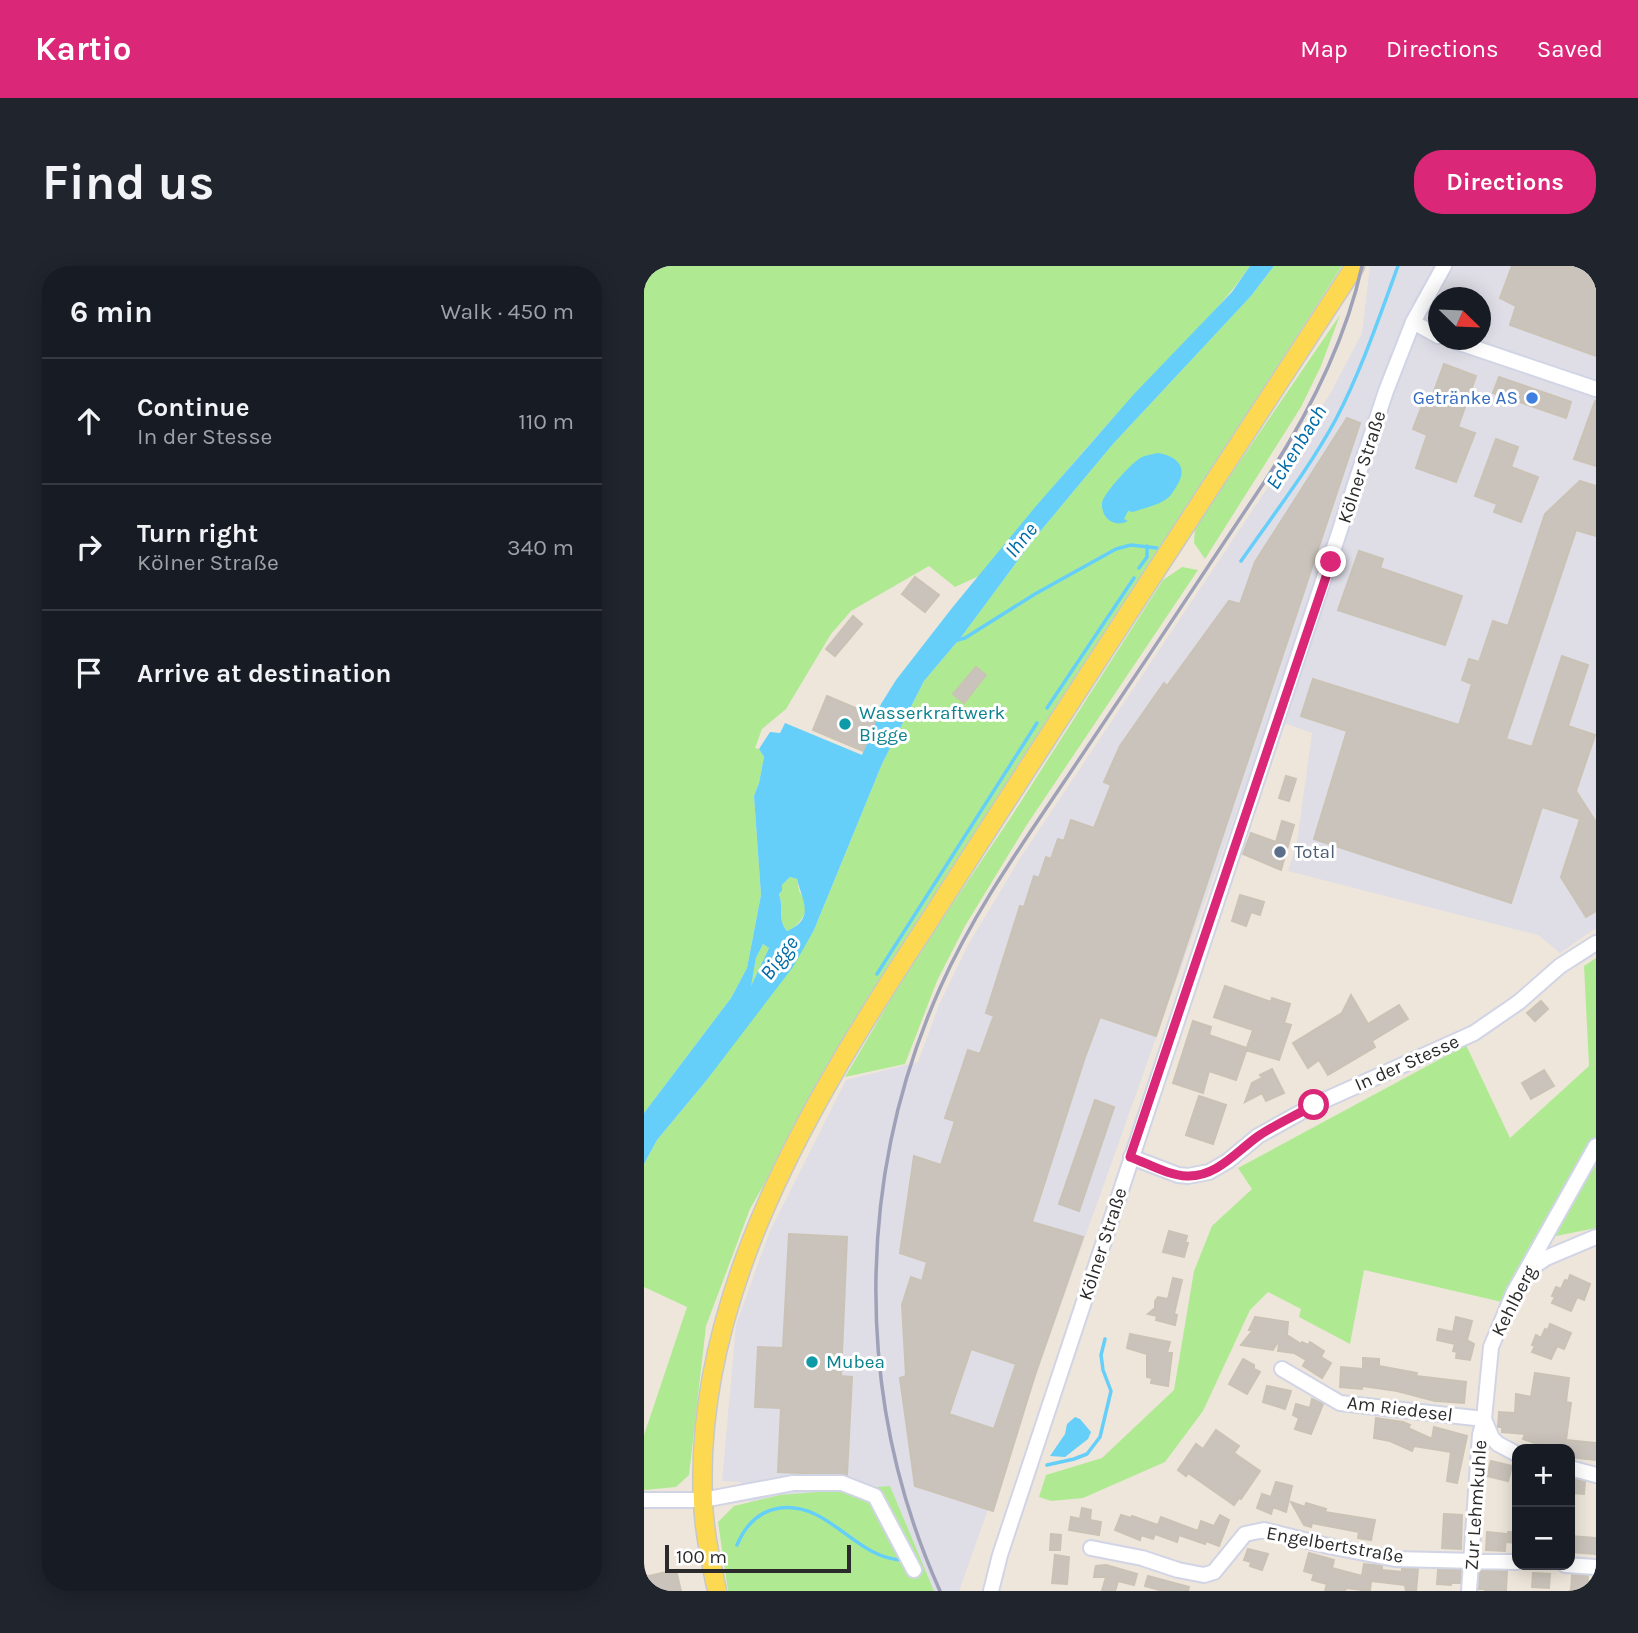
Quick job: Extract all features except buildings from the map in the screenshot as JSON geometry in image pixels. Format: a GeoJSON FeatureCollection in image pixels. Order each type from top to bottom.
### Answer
{"type":"FeatureCollection","features":[{"type":"Feature","properties":{"kind":"main road"},"geometry":{"type":"LineString","coordinates":[[717,1591],[703,1500],[708,1406],[726,1319],[755,1231],[792,1149],[880,996],[1355,266]]}},
{"type":"Feature","properties":{"kind":"street","name":"Kölner Straße"},"geometry":{"type":"LineString","coordinates":[[991,1591],[1000,1555],[1130,1157],[1198,961],[1386,391],[1413,322],[1444,266]]}},
{"type":"Feature","properties":{"kind":"street"},"geometry":{"type":"LineString","coordinates":[[1413,322],[1428,330]]}},
{"type":"Feature","properties":{"kind":"street"},"geometry":{"type":"LineString","coordinates":[[1481,350],[1596,389]]}},
{"type":"Feature","properties":{"kind":"street","name":"In der Stesse"},"geometry":{"type":"LineString","coordinates":[[1130,1157],[1178,1175],[1209,1172],[1228,1161],[1258,1136],[1314,1105],[1474,1033],[1518,1002],[1560,966],[1596,943]]}},
{"type":"Feature","properties":{"kind":"street","name":"Kehlberg"},"geometry":{"type":"LineString","coordinates":[[1484,1419],[1491,1347],[1502,1318],[1596,1146]]}},
{"type":"Feature","properties":{"kind":"street"},"geometry":{"type":"LineString","coordinates":[[1529,1269],[1546,1258],[1596,1237]]}},
{"type":"Feature","properties":{"kind":"street","name":"Am Riedesel"},"geometry":{"type":"LineString","coordinates":[[1282,1370],[1340,1403],[1484,1419]]}},
{"type":"Feature","properties":{"kind":"street"},"geometry":{"type":"LineString","coordinates":[[1484,1419],[1492,1438],[1512,1451]]}},
{"type":"Feature","properties":{"kind":"street","name":"Zur Lehmkuhle"},"geometry":{"type":"LineString","coordinates":[[1469,1591],[1480,1435],[1484,1419]]}},
{"type":"Feature","properties":{"kind":"street"},"geometry":{"type":"LineString","coordinates":[[1575,1469],[1596,1475]]}},
{"type":"Feature","properties":{"kind":"street"},"geometry":{"type":"LineString","coordinates":[[644,1500],[703,1500],[793,1483],[842,1483],[875,1496],[914,1570]]}},
{"type":"Feature","properties":{"kind":"street","name":"Engelbertstraße"},"geometry":{"type":"LineString","coordinates":[[1091,1548],[1142,1558],[1204,1575],[1214,1572],[1245,1534],[1264,1530],[1395,1559],[1512,1562]]}},
{"type":"Feature","properties":{"kind":"street"},"geometry":{"type":"LineString","coordinates":[[1575,1566],[1596,1567]]}},
{"type":"Feature","properties":{"kind":"shaded area"},"geometry":{"type":"Polygon","coordinates":[[[1370,266],[1596,266],[1596,928],[1560,953],[1538,935],[1288,871],[1297,842],[1312,733],[1270,718],[959,1591],[929,1591],[780,1495],[750,1502],[741,1482],[722,1481],[736,1325],[770,1231],[846,1080],[918,1062],[939,1005],[968,945],[1019,860],[1330,394],[1362,333],[1370,266]]]}},
{"type":"Feature","properties":{"kind":"green space"},"geometry":{"type":"Polygon","coordinates":[[[644,266],[1250,266],[1210,316],[1095,438],[979,576],[955,587],[929,566],[851,611],[831,634],[786,709],[762,729],[755,748],[759,749],[764,757],[754,796],[761,895],[747,968],[731,998],[644,1113],[644,266]]]}},
{"type":"Feature","properties":{"kind":"green space"},"geometry":{"type":"Polygon","coordinates":[[[1274,266],[1342,266],[865,1007],[750,1209],[706,1326],[689,1475],[676,1487],[644,1490],[644,1435],[687,1307],[644,1287],[644,1164],[657,1140],[706,1081],[814,930],[882,764],[924,681],[962,636],[1033,540],[1113,444],[1251,296],[1274,266]]]}},
{"type":"Feature","properties":{"kind":"green space"},"geometry":{"type":"Polygon","coordinates":[[[1340,315],[1321,366],[1301,407],[1205,559],[1194,543],[1195,527],[1340,315]]]}},
{"type":"Feature","properties":{"kind":"green space"},"geometry":{"type":"Polygon","coordinates":[[[1182,567],[1198,570],[1026,826],[965,926],[937,981],[905,1064],[845,1077],[908,970],[1011,817],[1163,580],[1182,567]]]}},
{"type":"Feature","properties":{"kind":"green space"},"geometry":{"type":"Polygon","coordinates":[[[790,877],[797,879],[806,905],[802,919],[787,931],[782,922],[779,894],[782,885],[790,877]]]}},
{"type":"Feature","properties":{"kind":"green space"},"geometry":{"type":"Polygon","coordinates":[[[763,944],[769,948],[750,988],[756,958],[763,944]]]}},
{"type":"Feature","properties":{"kind":"green space"},"geometry":{"type":"Polygon","coordinates":[[[1596,958],[1596,1228],[1536,1240],[1502,1302],[1364,1270],[1350,1344],[1299,1317],[1301,1309],[1268,1292],[1250,1310],[1203,1411],[1165,1462],[1083,1498],[1051,1501],[1039,1497],[1046,1475],[1102,1458],[1174,1390],[1194,1271],[1212,1226],[1252,1189],[1238,1168],[1466,1045],[1510,1138],[1589,1066],[1584,966],[1596,958]]]}},
{"type":"Feature","properties":{"kind":"green space"},"geometry":{"type":"Polygon","coordinates":[[[890,1486],[934,1591],[728,1591],[718,1522],[734,1506],[780,1495],[890,1486]]]}},
{"type":"Feature","properties":{"kind":"water"},"geometry":{"type":"Polygon","coordinates":[[[1250,266],[1274,266],[1251,296],[1113,444],[1033,540],[962,636],[924,681],[882,764],[814,930],[793,967],[657,1140],[644,1164],[644,1113],[731,998],[747,968],[761,895],[754,796],[764,757],[759,749],[770,732],[780,733],[785,723],[862,755],[881,704],[896,680],[952,608],[1134,394],[1232,292],[1250,266]],[[790,877],[782,885],[779,894],[782,922],[787,931],[802,921],[805,908],[797,879],[790,877]],[[763,944],[756,958],[751,986],[769,948],[763,944]]]}},
{"type":"Feature","properties":{"kind":"water"},"geometry":{"type":"Polygon","coordinates":[[[1158,453],[1176,460],[1181,469],[1180,480],[1173,493],[1158,504],[1133,512],[1128,511],[1124,519],[1128,521],[1123,523],[1114,523],[1106,518],[1102,503],[1119,478],[1144,456],[1158,453]]]}},
{"type":"Feature","properties":{"kind":"water"},"geometry":{"type":"Polygon","coordinates":[[[1075,1417],[1091,1432],[1088,1439],[1065,1457],[1050,1456],[1065,1434],[1067,1424],[1075,1417]]]}},
{"type":"Feature","properties":{"kind":"waterway","name":"Eckenbach"},"geometry":{"type":"LineString","coordinates":[[1241,561],[1303,474],[1336,419],[1362,363],[1398,266]]}},
{"type":"Feature","properties":{"kind":"waterway","name":"Eckenbach"},"geometry":{"type":"LineString","coordinates":[[954,641],[965,638],[1035,594],[1116,549],[1131,545],[1157,548]]}},
{"type":"Feature","properties":{"kind":"waterway"},"geometry":{"type":"LineString","coordinates":[[1139,568],[1147,557],[1147,546]]}},
{"type":"Feature","properties":{"kind":"waterway"},"geometry":{"type":"LineString","coordinates":[[1047,708],[1134,578]]}},
{"type":"Feature","properties":{"kind":"waterway"},"geometry":{"type":"LineString","coordinates":[[877,974],[1037,723]]}},
{"type":"Feature","properties":{"kind":"waterway"},"geometry":{"type":"LineString","coordinates":[[1047,1465],[1087,1454],[1100,1437],[1111,1391],[1101,1355],[1105,1339]]}},
{"type":"Feature","properties":{"kind":"waterway"},"geometry":{"type":"LineString","coordinates":[[737,1545],[744,1532],[759,1516],[780,1508],[798,1508],[814,1513],[871,1551],[903,1560]]}},
{"type":"Feature","properties":{"kind":"railway"},"geometry":{"type":"LineString","coordinates":[[940,1591],[912,1518],[892,1443],[880,1367],[876,1289],[880,1212],[892,1136],[912,1061],[940,988],[985,902],[1265,481],[1296,430],[1323,378],[1346,323],[1362,266]]}},
{"type":"Feature","properties":{"kind":"place","name":"Getränke AS"},"geometry":{"type":"Point","coordinates":[1532,398]}},
{"type":"Feature","properties":{"kind":"place","name":"Wasserkraftwerk Bigge"},"geometry":{"type":"Point","coordinates":[845,724]}},
{"type":"Feature","properties":{"kind":"place","name":"Total"},"geometry":{"type":"Point","coordinates":[1280,852]}},
{"type":"Feature","properties":{"kind":"place","name":"Mubea"},"geometry":{"type":"Point","coordinates":[812,1362]}},
{"type":"Feature","properties":{"kind":"route"},"geometry":{"type":"LineString","coordinates":[[1314,1105],[1258,1136],[1228,1161],[1209,1172],[1178,1175],[1130,1157],[1331,562]]}},
{"type":"Feature","properties":{"kind":"water label","name":"Ihne"},"geometry":{"type":"Point","coordinates":[1021,540]}},
{"type":"Feature","properties":{"kind":"water label","name":"Bigge"},"geometry":{"type":"Point","coordinates":[779,958]}}]}
